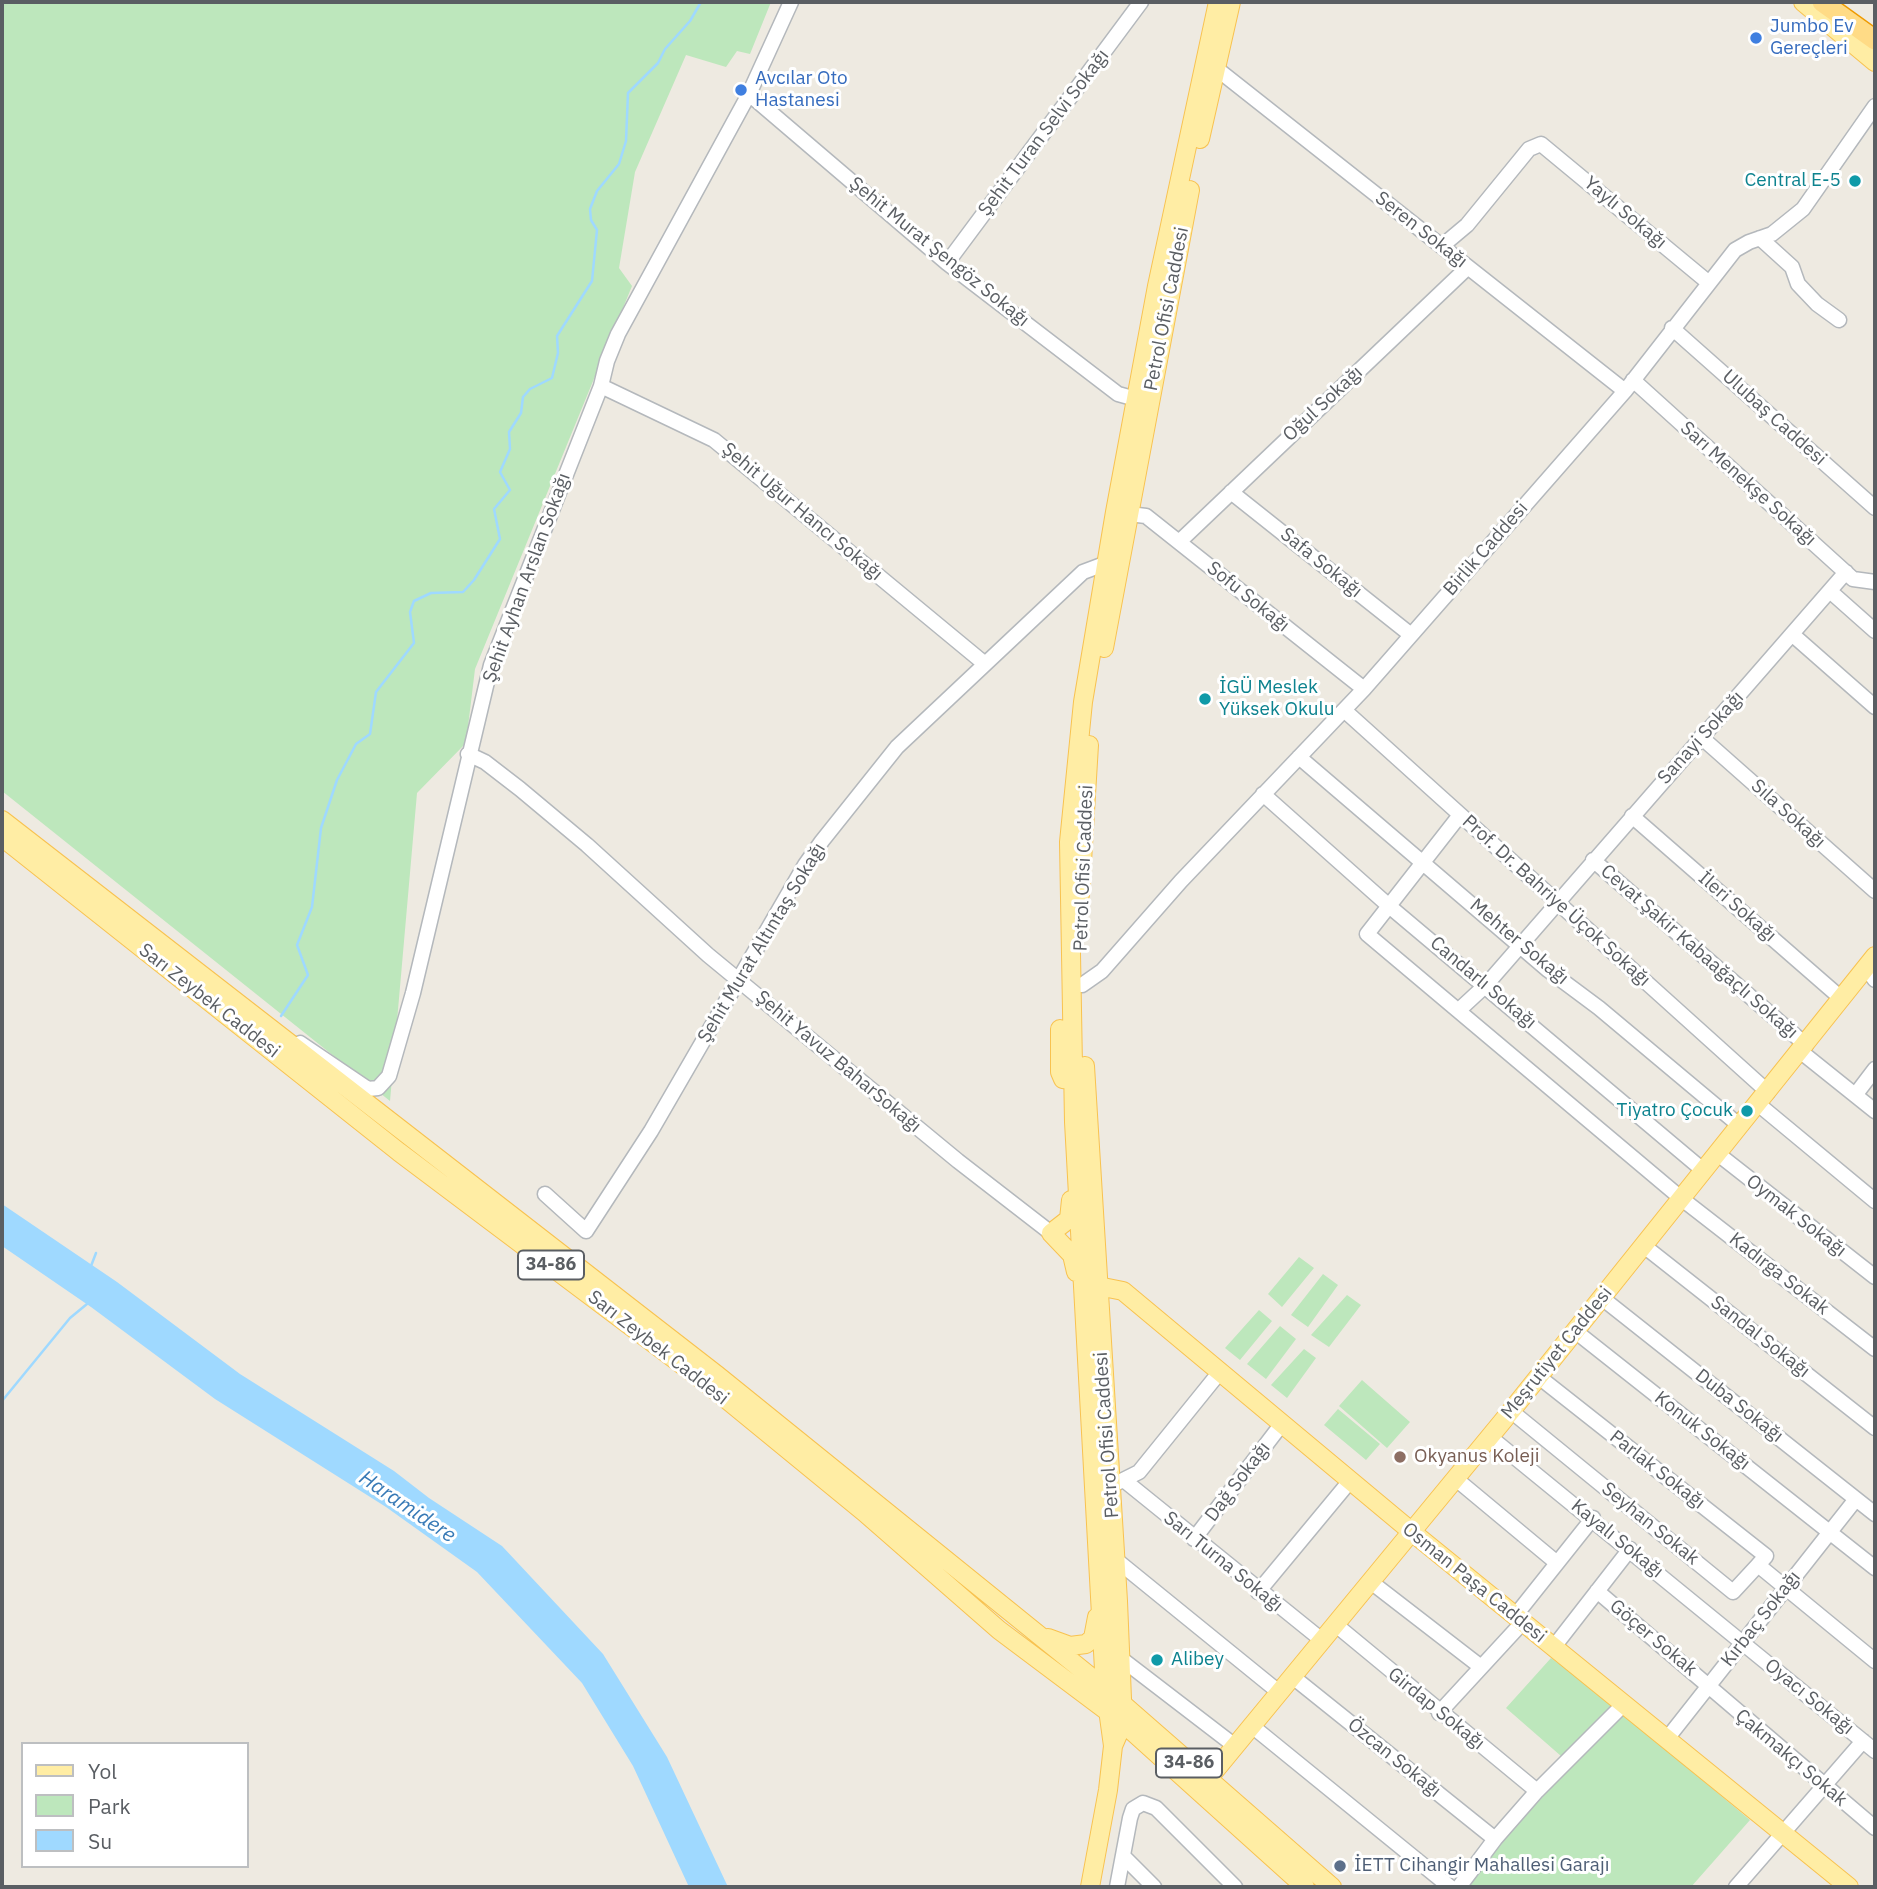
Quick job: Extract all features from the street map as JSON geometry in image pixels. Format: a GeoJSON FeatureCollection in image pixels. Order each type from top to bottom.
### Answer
{"type":"FeatureCollection","features":[{"type":"Feature","properties":{"kind":"highway"},"geometry":{"type":"LineString","coordinates":[[1822,2],[1875,38]]}},
{"type":"Feature","properties":{"kind":"highway"},"geometry":{"type":"LineString","coordinates":[[1835,2],[1875,38]]}},
{"type":"Feature","properties":{"kind":"main road","name":"Petrol Ofisi Caddesi"},"geometry":{"type":"LineString","coordinates":[[1090,1887],[1118,1712],[1119,1657],[1087,1340],[1079,1081],[1083,985],[1081,875],[1089,750],[1136,400],[1219,2]]}},
{"type":"Feature","properties":{"kind":"main road","name":"Petrol Ofisi Caddesi"},"geometry":{"type":"LineString","coordinates":[[1079,1081],[1063,1079],[1060,1072],[1064,919],[1069,882],[1072,797],[1083,702],[1107,563],[1122,513],[1231,2]]}},
{"type":"Feature","properties":{"kind":"main road"},"geometry":{"type":"LineString","coordinates":[[1803,2],[1875,62]]}},
{"type":"Feature","properties":{"kind":"main road","name":"Sarı Zeybek Caddesi"},"geometry":{"type":"LineString","coordinates":[[2,820],[717,1375],[1105,1688]]}},
{"type":"Feature","properties":{"kind":"main road","name":"Sarı Zeybek Caddesi"},"geometry":{"type":"LineString","coordinates":[[2,837],[399,1152],[709,1385],[864,1512],[999,1630],[1118,1712]]}},
{"type":"Feature","properties":{"kind":"main road","name":"Meşrutiyet Caddesi"},"geometry":{"type":"LineString","coordinates":[[1208,1779],[1539,1377],[1842,999],[1872,968]]}},
{"type":"Feature","properties":{"kind":"main road","name":"Petrol Ofisi Caddesi"},"geometry":{"type":"LineString","coordinates":[[1080,1121],[1095,1124],[1100,1136],[1102,1207],[1098,1286],[1118,1483],[1108,1562],[1105,1688],[1118,1712]]}},
{"type":"Feature","properties":{"kind":"main road"},"geometry":{"type":"LineString","coordinates":[[1080,1121],[1068,1137],[1072,1211],[1065,1225],[1051,1233],[1067,1248],[1074,1261],[1081,1318],[1087,1340]]}},
{"type":"Feature","properties":{"kind":"main road","name":"Osman Paşa Caddesi"},"geometry":{"type":"LineString","coordinates":[[1098,1286],[1123,1291],[1518,1620],[1849,1887]]}},
{"type":"Feature","properties":{"kind":"main road"},"geometry":{"type":"LineString","coordinates":[[1024,1624],[1062,1644],[1086,1644],[1093,1638],[1096,1628],[1108,1562]]}},
{"type":"Feature","properties":{"kind":"main road"},"geometry":{"type":"LineString","coordinates":[[1118,1712],[1305,1887]]}},
{"type":"Feature","properties":{"kind":"main road","name":"34-86"},"geometry":{"type":"LineString","coordinates":[[1118,1712],[1208,1779],[1332,1887]]}},
{"type":"Feature","properties":{"kind":"street","name":"Şehit Ayhan Arslan Sokağı"},"geometry":{"type":"LineString","coordinates":[[221,992],[368,1089],[378,1088],[385,1083],[413,993],[491,665],[601,386],[618,334],[749,94],[791,2]]}},
{"type":"Feature","properties":{"kind":"street","name":"Şehit Turan Selvi Sokağı"},"geometry":{"type":"LineString","coordinates":[[947,263],[1044,136],[1134,4]]}},
{"type":"Feature","properties":{"kind":"street","name":"Seren Sokağı"},"geometry":{"type":"LineString","coordinates":[[1217,69],[1468,267],[1629,386]]}},
{"type":"Feature","properties":{"kind":"street","name":"Şehit Murat Şengöz Sokağı"},"geometry":{"type":"LineString","coordinates":[[749,94],[947,263],[1118,394],[1136,400]]}},
{"type":"Feature","properties":{"kind":"street","name":"Birlik Caddesi"},"geometry":{"type":"LineString","coordinates":[[1083,985],[1102,971],[1263,794],[1363,690],[1629,386],[1735,250],[1772,234],[1803,209],[1875,106]]}},
{"type":"Feature","properties":{"kind":"street","name":"Yaylı Sokağı"},"geometry":{"type":"LineString","coordinates":[[1442,246],[1467,225],[1530,149],[1541,144],[1709,283]]}},
{"type":"Feature","properties":{"kind":"street"},"geometry":{"type":"LineString","coordinates":[[1760,238],[1792,267],[1798,284],[1817,304],[1839,320]]}},
{"type":"Feature","properties":{"kind":"street","name":"Oğul Sokağı"},"geometry":{"type":"LineString","coordinates":[[1179,542],[1468,267]]}},
{"type":"Feature","properties":{"kind":"street","name":"Ulubaş Caddesi"},"geometry":{"type":"LineString","coordinates":[[1672,328],[1875,508]]}},
{"type":"Feature","properties":{"kind":"street","name":"Şehit Uğur Hancı Sokağı"},"geometry":{"type":"LineString","coordinates":[[601,386],[714,440],[985,664]]}},
{"type":"Feature","properties":{"kind":"street","name":"Sarı Menekşe Sokağı"},"geometry":{"type":"LineString","coordinates":[[1629,386],[1846,572],[1871,582]]}},
{"type":"Feature","properties":{"kind":"street","name":"Safa Sokağı"},"geometry":{"type":"LineString","coordinates":[[1231,492],[1411,635]]}},
{"type":"Feature","properties":{"kind":"street","name":"Sofu Sokağı"},"geometry":{"type":"LineString","coordinates":[[1122,513],[1146,516],[1363,690]]}},
{"type":"Feature","properties":{"kind":"street","name":"Şehit Murat Altıntaş Sokağı"},"geometry":{"type":"LineString","coordinates":[[544,1194],[586,1231],[652,1131],[822,841],[897,747],[1083,572],[1107,563]]}},
{"type":"Feature","properties":{"kind":"street","name":"Sanayi Sokağı"},"geometry":{"type":"LineString","coordinates":[[1459,1010],[1486,985],[1846,572]]}},
{"type":"Feature","properties":{"kind":"street"},"geometry":{"type":"LineString","coordinates":[[1831,592],[1875,631]]}},
{"type":"Feature","properties":{"kind":"street"},"geometry":{"type":"LineString","coordinates":[[1793,635],[1875,707]]}},
{"type":"Feature","properties":{"kind":"street","name":"Prof. Dr. Bahriye Üçok Sokağı"},"geometry":{"type":"LineString","coordinates":[[1344,710],[1556,902],[1875,1201]]}},
{"type":"Feature","properties":{"kind":"street","name":"Sıla Sokağı"},"geometry":{"type":"LineString","coordinates":[[1701,737],[1875,891]]}},
{"type":"Feature","properties":{"kind":"street","name":"Şehit Yavuz BaharSokağı"},"geometry":{"type":"LineString","coordinates":[[468,754],[485,762],[558,821],[739,980],[958,1161],[1051,1233]]}},
{"type":"Feature","properties":{"kind":"street","name":"Mehter Sokağı"},"geometry":{"type":"LineString","coordinates":[[1299,757],[1740,1126]]}},
{"type":"Feature","properties":{"kind":"street","name":"Candarlı Sokağı"},"geometry":{"type":"LineString","coordinates":[[1263,794],[1389,906],[1704,1171]]}},
{"type":"Feature","properties":{"kind":"street"},"geometry":{"type":"LineString","coordinates":[[1389,906],[1460,815]]}},
{"type":"Feature","properties":{"kind":"street","name":"İleri Sokağı"},"geometry":{"type":"LineString","coordinates":[[1632,816],[1842,999]]}},
{"type":"Feature","properties":{"kind":"street","name":"Cevat Şakir Kabaağaçlı Sokağı"},"geometry":{"type":"LineString","coordinates":[[1593,860],[1875,1111]]}},
{"type":"Feature","properties":{"kind":"street","name":"Kadırga Sokak"},"geometry":{"type":"LineString","coordinates":[[1389,906],[1367,934],[1682,1199],[1875,1349]]}},
{"type":"Feature","properties":{"kind":"street"},"geometry":{"type":"LineString","coordinates":[[1856,1094],[1875,1069]]}},
{"type":"Feature","properties":{"kind":"street","name":"Oymak Sokağı"},"geometry":{"type":"LineString","coordinates":[[1718,1154],[1875,1277]]}},
{"type":"Feature","properties":{"kind":"street","name":"Sandal Sokağı"},"geometry":{"type":"LineString","coordinates":[[1644,1246],[1875,1428]]}},
{"type":"Feature","properties":{"kind":"street","name":"Duba Sokağı"},"geometry":{"type":"LineString","coordinates":[[1602,1297],[1875,1514]]}},
{"type":"Feature","properties":{"kind":"street","name":"Konuk Sokağı"},"geometry":{"type":"LineString","coordinates":[[1576,1331],[1875,1568]]}},
{"type":"Feature","properties":{"kind":"street"},"geometry":{"type":"LineString","coordinates":[[1118,1483],[1139,1472],[1219,1373]]}},
{"type":"Feature","properties":{"kind":"street","name":"Parlak Sokağı"},"geometry":{"type":"LineString","coordinates":[[1539,1377],[1766,1556],[1758,1565]]}},
{"type":"Feature","properties":{"kind":"street","name":"Seyhan Sokak"},"geometry":{"type":"LineString","coordinates":[[1511,1411],[1733,1592],[1758,1565]]}},
{"type":"Feature","properties":{"kind":"street","name":"Dağ Sokağı"},"geometry":{"type":"LineString","coordinates":[[1194,1539],[1282,1425]]}},
{"type":"Feature","properties":{"kind":"street","name":"Kayalı Sokağı"},"geometry":{"type":"LineString","coordinates":[[1490,1437],[1742,1643]]}},
{"type":"Feature","properties":{"kind":"street"},"geometry":{"type":"LineString","coordinates":[[1455,1479],[1557,1563]]}},
{"type":"Feature","properties":{"kind":"street"},"geometry":{"type":"LineString","coordinates":[[1258,1592],[1350,1481]]}},
{"type":"Feature","properties":{"kind":"street","name":"Sarı Turna Sokağı"},"geometry":{"type":"LineString","coordinates":[[1118,1483],[1323,1641]]}},
{"type":"Feature","properties":{"kind":"street","name":"Kırbaç Sokağı"},"geometry":{"type":"LineString","coordinates":[[1666,1740],[1856,1499]]}},
{"type":"Feature","properties":{"kind":"street"},"geometry":{"type":"LineString","coordinates":[[1439,1713],[1481,1667],[1518,1620],[1592,1518]]}},
{"type":"Feature","properties":{"kind":"street"},"geometry":{"type":"LineString","coordinates":[[1553,1648],[1630,1549]]}},
{"type":"Feature","properties":{"kind":"street"},"geometry":{"type":"LineString","coordinates":[[1108,1562],[1280,1693]]}},
{"type":"Feature","properties":{"kind":"street"},"geometry":{"type":"LineString","coordinates":[[1758,1565],[1875,1661]]}},
{"type":"Feature","properties":{"kind":"street"},"geometry":{"type":"LineString","coordinates":[[1371,1583],[1481,1667]]}},
{"type":"Feature","properties":{"kind":"street","name":"Göçer Sokak"},"geometry":{"type":"LineString","coordinates":[[1597,1591],[1701,1678],[1707,1687]]}},
{"type":"Feature","properties":{"kind":"street","name":"Girdap Sokağı"},"geometry":{"type":"LineString","coordinates":[[1336,1625],[1439,1713],[1537,1791]]}},
{"type":"Feature","properties":{"kind":"street","name":"Oyacı Sokağı"},"geometry":{"type":"LineString","coordinates":[[1742,1643],[1875,1751]]}},
{"type":"Feature","properties":{"kind":"street"},"geometry":{"type":"LineString","coordinates":[[1119,1657],[1235,1746]]}},
{"type":"Feature","properties":{"kind":"street","name":"Özcan Sokağı"},"geometry":{"type":"LineString","coordinates":[[1293,1677],[1495,1839]]}},
{"type":"Feature","properties":{"kind":"street","name":"Çakmakçı Sokak"},"geometry":{"type":"LineString","coordinates":[[1707,1687],[1875,1828]]}},
{"type":"Feature","properties":{"kind":"street"},"geometry":{"type":"LineString","coordinates":[[1459,1887],[1495,1839],[1537,1791],[1623,1705]]}},
{"type":"Feature","properties":{"kind":"street"},"geometry":{"type":"LineString","coordinates":[[1252,1726],[1450,1887]]}},
{"type":"Feature","properties":{"kind":"street"},"geometry":{"type":"LineString","coordinates":[[1737,1887],[1863,1741]]}},
{"type":"Feature","properties":{"kind":"street"},"geometry":{"type":"LineString","coordinates":[[1117,1887],[1133,1810],[1143,1803],[1149,1804],[1235,1887]]}},
{"type":"Feature","properties":{"kind":"street"},"geometry":{"type":"LineString","coordinates":[[1123,1856],[1154,1887]]}},
{"type":"Feature","properties":{"kind":"green space"},"geometry":{"type":"Polygon","coordinates":[[[2,2],[771,2],[750,54],[737,51],[726,67],[686,55],[635,172],[619,268],[632,286],[475,669],[466,743],[417,793],[390,1101],[2,791],[2,2]]]}},
{"type":"Feature","properties":{"kind":"green space"},"geometry":{"type":"Polygon","coordinates":[[[1299,1257],[1314,1268],[1282,1307],[1268,1294],[1299,1257]]]}},
{"type":"Feature","properties":{"kind":"green space"},"geometry":{"type":"Polygon","coordinates":[[[1323,1274],[1338,1285],[1308,1327],[1291,1315],[1323,1274]]]}},
{"type":"Feature","properties":{"kind":"green space"},"geometry":{"type":"Polygon","coordinates":[[[1347,1295],[1361,1305],[1329,1347],[1311,1335],[1347,1295]]]}},
{"type":"Feature","properties":{"kind":"green space"},"geometry":{"type":"Polygon","coordinates":[[[1259,1310],[1272,1321],[1240,1360],[1225,1348],[1259,1310]]]}},
{"type":"Feature","properties":{"kind":"green space"},"geometry":{"type":"Polygon","coordinates":[[[1280,1326],[1296,1339],[1266,1379],[1247,1364],[1280,1326]]]}},
{"type":"Feature","properties":{"kind":"green space"},"geometry":{"type":"Polygon","coordinates":[[[1304,1349],[1316,1358],[1287,1398],[1271,1385],[1304,1349]]]}},
{"type":"Feature","properties":{"kind":"green space"},"geometry":{"type":"Polygon","coordinates":[[[1362,1380],[1410,1422],[1387,1448],[1339,1406],[1362,1380]]]}},
{"type":"Feature","properties":{"kind":"green space"},"geometry":{"type":"Polygon","coordinates":[[[1338,1409],[1380,1444],[1366,1460],[1324,1425],[1338,1409]]]}},
{"type":"Feature","properties":{"kind":"green space"},"geometry":{"type":"Polygon","coordinates":[[[1551,1658],[1613,1704],[1561,1756],[1506,1708],[1551,1658]]]}},
{"type":"Feature","properties":{"kind":"green space"},"geometry":{"type":"Polygon","coordinates":[[[1622,1713],[1750,1820],[1691,1887],[1465,1887],[1486,1857],[1622,1713]]]}},
{"type":"Feature","properties":{"kind":"water","name":"Haramidere"},"geometry":{"type":"Polygon","coordinates":[[[2,1204],[117,1282],[240,1374],[394,1471],[429,1498],[502,1546],[603,1654],[667,1757],[728,1887],[689,1887],[633,1766],[582,1683],[477,1572],[386,1507],[215,1399],[91,1307],[2,1246],[2,1204]]]}},
{"type":"Feature","properties":{"kind":"waterway"},"geometry":{"type":"LineString","coordinates":[[281,1016],[308,975],[297,945],[312,907],[321,828],[337,780],[356,744],[370,734],[376,692],[414,643],[410,612],[414,601],[431,593],[463,592],[474,580],[500,539],[494,509],[510,490],[500,472],[510,449],[509,432],[521,413],[523,397],[530,389],[552,378],[558,353],[557,336],[592,281],[597,230],[591,220],[590,209],[597,191],[619,164],[626,141],[628,93],[658,63],[665,49],[690,21],[701,2]]}},
{"type":"Feature","properties":{"kind":"waterway"},"geometry":{"type":"LineString","coordinates":[[91,1266],[96,1253]]}},
{"type":"Feature","properties":{"kind":"waterway"},"geometry":{"type":"LineString","coordinates":[[2,1401],[70,1318],[87,1304]]}},
{"type":"Feature","properties":{"kind":"place","name":"Jumbo Ev Gereçleri"},"geometry":{"type":"Point","coordinates":[1756,38]}},
{"type":"Feature","properties":{"kind":"place","name":"Avcılar Oto Hastanesi"},"geometry":{"type":"Point","coordinates":[741,90]}},
{"type":"Feature","properties":{"kind":"place","name":"Central E-5"},"geometry":{"type":"Point","coordinates":[1855,181]}},
{"type":"Feature","properties":{"kind":"place","name":"İGÜ Meslek Yüksek Okulu"},"geometry":{"type":"Point","coordinates":[1205,699]}},
{"type":"Feature","properties":{"kind":"place","name":"Tiyatro Çocuk"},"geometry":{"type":"Point","coordinates":[1747,1111]}},
{"type":"Feature","properties":{"kind":"place","name":"Okyanus Koleji"},"geometry":{"type":"Point","coordinates":[1400,1457]}},
{"type":"Feature","properties":{"kind":"place","name":"Alibey"},"geometry":{"type":"Point","coordinates":[1157,1660]}},
{"type":"Feature","properties":{"kind":"place","name":"İETT Cihangir Mahallesi Garajı"},"geometry":{"type":"Point","coordinates":[1340,1866]}}]}
